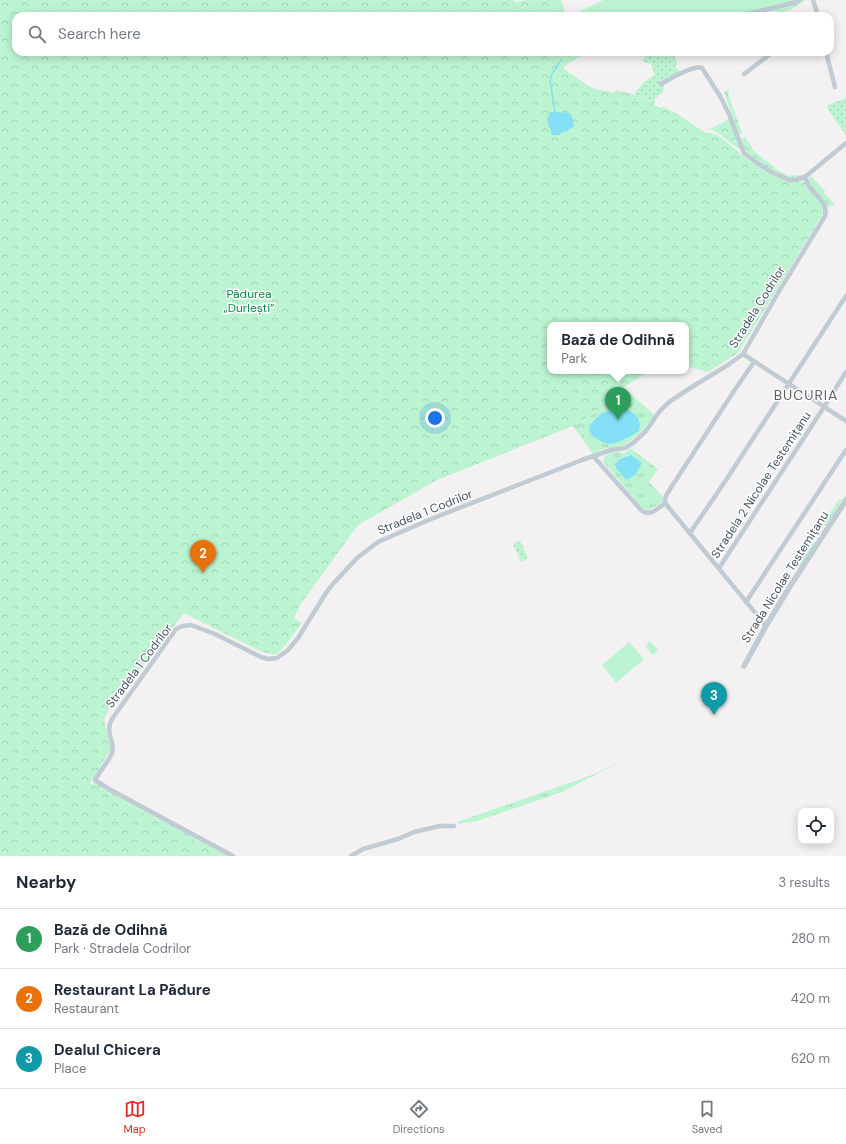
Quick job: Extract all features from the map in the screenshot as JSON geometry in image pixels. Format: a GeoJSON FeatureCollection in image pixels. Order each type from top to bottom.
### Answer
{"type":"FeatureCollection","features":[{"type":"Feature","properties":{"kind":"street"},"geometry":{"type":"LineString","coordinates":[[756,12],[800,0]]}},
{"type":"Feature","properties":{"kind":"street"},"geometry":{"type":"LineString","coordinates":[[813,0],[817,12]]}},
{"type":"Feature","properties":{"kind":"street"},"geometry":{"type":"LineString","coordinates":[[744,74],[768,56]]}},
{"type":"Feature","properties":{"kind":"street"},"geometry":{"type":"LineString","coordinates":[[827,56],[835,87]]}},
{"type":"Feature","properties":{"kind":"street"},"geometry":{"type":"LineString","coordinates":[[661,84],[678,75],[700,67],[711,82],[726,108],[744,152],[771,172],[790,180],[805,177],[846,143]]}},
{"type":"Feature","properties":{"kind":"street","name":"Stradela Codrilor"},"geometry":{"type":"LineString","coordinates":[[593,456],[628,446],[646,430],[659,412],[669,402],[728,366],[743,354],[778,293],[826,216],[827,212],[825,206],[807,184],[805,177]]}},
{"type":"Feature","properties":{"kind":"street"},"geometry":{"type":"LineString","coordinates":[[690,533],[846,296]]}},
{"type":"Feature","properties":{"kind":"street"},"geometry":{"type":"LineString","coordinates":[[743,354],[846,421]]}},
{"type":"Feature","properties":{"kind":"street"},"geometry":{"type":"LineString","coordinates":[[593,456],[644,513],[651,513],[665,503],[666,496],[670,489],[738,384],[754,362]]}},
{"type":"Feature","properties":{"kind":"street","name":"Stradela 2 Nicolae Testemițanu"},"geometry":{"type":"LineString","coordinates":[[719,568],[846,372]]}},
{"type":"Feature","properties":{"kind":"street"},"geometry":{"type":"LineString","coordinates":[[746,602],[846,450]]}},
{"type":"Feature","properties":{"kind":"street","name":"Stradela 1 Codrilor"},"geometry":{"type":"LineString","coordinates":[[233,856],[94,780],[112,752],[108,728],[112,719],[176,629],[191,625],[215,634],[261,657],[268,659],[277,658],[284,654],[293,645],[326,593],[343,572],[357,558],[378,542],[431,519],[593,456]]}},
{"type":"Feature","properties":{"kind":"street","name":"Strada Nicolae Testemițanu"},"geometry":{"type":"LineString","coordinates":[[744,666],[766,626],[815,546],[846,500]]}},
{"type":"Feature","properties":{"kind":"street"},"geometry":{"type":"LineString","coordinates":[[665,503],[766,626]]}},
{"type":"Feature","properties":{"kind":"street"},"geometry":{"type":"LineString","coordinates":[[351,856],[360,854],[368,847],[398,839],[420,830],[440,826],[454,826]]}},
{"type":"Feature","properties":{"kind":"green space","name":"Pădurea „Durlești”"},"geometry":{"type":"Polygon","coordinates":[[[0,0],[512,0],[516,2],[526,0],[561,0],[565,12],[12,12],[12,56],[558,56],[565,70],[592,88],[614,93],[616,90],[645,98],[654,102],[653,104],[661,108],[662,106],[676,113],[704,132],[719,136],[767,173],[791,182],[804,181],[823,207],[824,212],[738,353],[708,372],[689,367],[689,322],[547,322],[547,374],[644,374],[621,389],[626,394],[577,424],[597,453],[593,454],[573,426],[437,480],[358,525],[300,605],[294,618],[302,623],[282,649],[275,655],[260,651],[184,613],[109,709],[104,720],[111,749],[90,783],[221,856],[0,856],[0,0]]]}},
{"type":"Feature","properties":{"kind":"green space"},"geometry":{"type":"Polygon","coordinates":[[[603,0],[796,0],[746,12],[579,12],[603,0]]]}},
{"type":"Feature","properties":{"kind":"green space"},"geometry":{"type":"Polygon","coordinates":[[[806,0],[787,11],[771,12],[770,10],[806,0]]]}},
{"type":"Feature","properties":{"kind":"green space"},"geometry":{"type":"Polygon","coordinates":[[[558,56],[581,56],[563,67],[558,56]]]}},
{"type":"Feature","properties":{"kind":"green space"},"geometry":{"type":"Polygon","coordinates":[[[645,56],[674,56],[678,64],[675,66],[682,76],[679,76],[664,84],[663,92],[654,102],[634,94],[644,82],[655,75],[651,64],[642,61],[645,56]]]}},
{"type":"Feature","properties":{"kind":"green space"},"geometry":{"type":"Polygon","coordinates":[[[730,88],[728,93],[742,133],[739,135],[724,92],[730,88]]]}},
{"type":"Feature","properties":{"kind":"green space"},"geometry":{"type":"Polygon","coordinates":[[[846,98],[846,135],[827,106],[846,98]]]}},
{"type":"Feature","properties":{"kind":"green space"},"geometry":{"type":"Polygon","coordinates":[[[729,119],[741,149],[736,147],[722,135],[707,129],[710,129],[729,119]]]}},
{"type":"Feature","properties":{"kind":"green space"},"geometry":{"type":"Polygon","coordinates":[[[745,137],[754,151],[775,167],[774,168],[789,176],[801,175],[802,177],[791,178],[771,170],[750,156],[740,139],[745,137]]]}},
{"type":"Feature","properties":{"kind":"green space"},"geometry":{"type":"Polygon","coordinates":[[[811,176],[835,204],[828,207],[808,183],[807,180],[811,176]]]}},
{"type":"Feature","properties":{"kind":"green space"},"geometry":{"type":"Polygon","coordinates":[[[629,393],[655,415],[641,432],[625,445],[596,452],[577,424],[629,393]]]}},
{"type":"Feature","properties":{"kind":"green space"},"geometry":{"type":"Polygon","coordinates":[[[630,448],[658,469],[649,482],[664,498],[662,502],[648,511],[645,511],[603,462],[605,456],[616,452],[624,454],[630,448]]]}},
{"type":"Feature","properties":{"kind":"green space"},"geometry":{"type":"Polygon","coordinates":[[[840,498],[842,500],[826,526],[823,524],[840,498]]]}},
{"type":"Feature","properties":{"kind":"green space"},"geometry":{"type":"Polygon","coordinates":[[[520,541],[528,558],[521,562],[513,544],[520,541]]]}},
{"type":"Feature","properties":{"kind":"green space"},"geometry":{"type":"Polygon","coordinates":[[[812,542],[815,543],[800,566],[798,565],[812,542]]]}},
{"type":"Feature","properties":{"kind":"green space"},"geometry":{"type":"Polygon","coordinates":[[[650,641],[658,650],[653,655],[645,646],[650,641]]]}},
{"type":"Feature","properties":{"kind":"green space"},"geometry":{"type":"Polygon","coordinates":[[[629,642],[644,659],[616,683],[602,665],[629,642]]]}},
{"type":"Feature","properties":{"kind":"green space"},"geometry":{"type":"Polygon","coordinates":[[[625,759],[562,792],[477,821],[458,824],[457,822],[592,775],[625,759]]]}},
{"type":"Feature","properties":{"kind":"green space"},"geometry":{"type":"Polygon","coordinates":[[[94,783],[230,856],[221,856],[92,784],[94,783]]]}},
{"type":"Feature","properties":{"kind":"water"},"geometry":{"type":"Polygon","coordinates":[[[550,112],[570,113],[574,127],[558,135],[552,135],[547,120],[550,112]]]}},
{"type":"Feature","properties":{"kind":"water"},"geometry":{"type":"Polygon","coordinates":[[[619,407],[629,411],[637,417],[640,424],[639,431],[620,442],[608,444],[602,442],[589,431],[590,425],[600,414],[619,407]]]}},
{"type":"Feature","properties":{"kind":"water"},"geometry":{"type":"Polygon","coordinates":[[[631,455],[642,463],[635,475],[626,480],[616,468],[615,464],[620,459],[631,455]]]}},
{"type":"Feature","properties":{"kind":"waterway"},"geometry":{"type":"LineString","coordinates":[[555,112],[550,80],[561,60]]}},
{"type":"Feature","properties":{"kind":"place","name":"Bază de Odihnă"},"geometry":{"type":"Point","coordinates":[618,420]}},
{"type":"Feature","properties":{"kind":"place","name":"Restaurant La Pădure"},"geometry":{"type":"Point","coordinates":[203,573]}},
{"type":"Feature","properties":{"kind":"place","name":"Dealul Chicera"},"geometry":{"type":"Point","coordinates":[714,715]}},
{"type":"Feature","properties":{"kind":"district","name":"BUCURIA"},"geometry":{"type":"Point","coordinates":[806,395]}}]}
